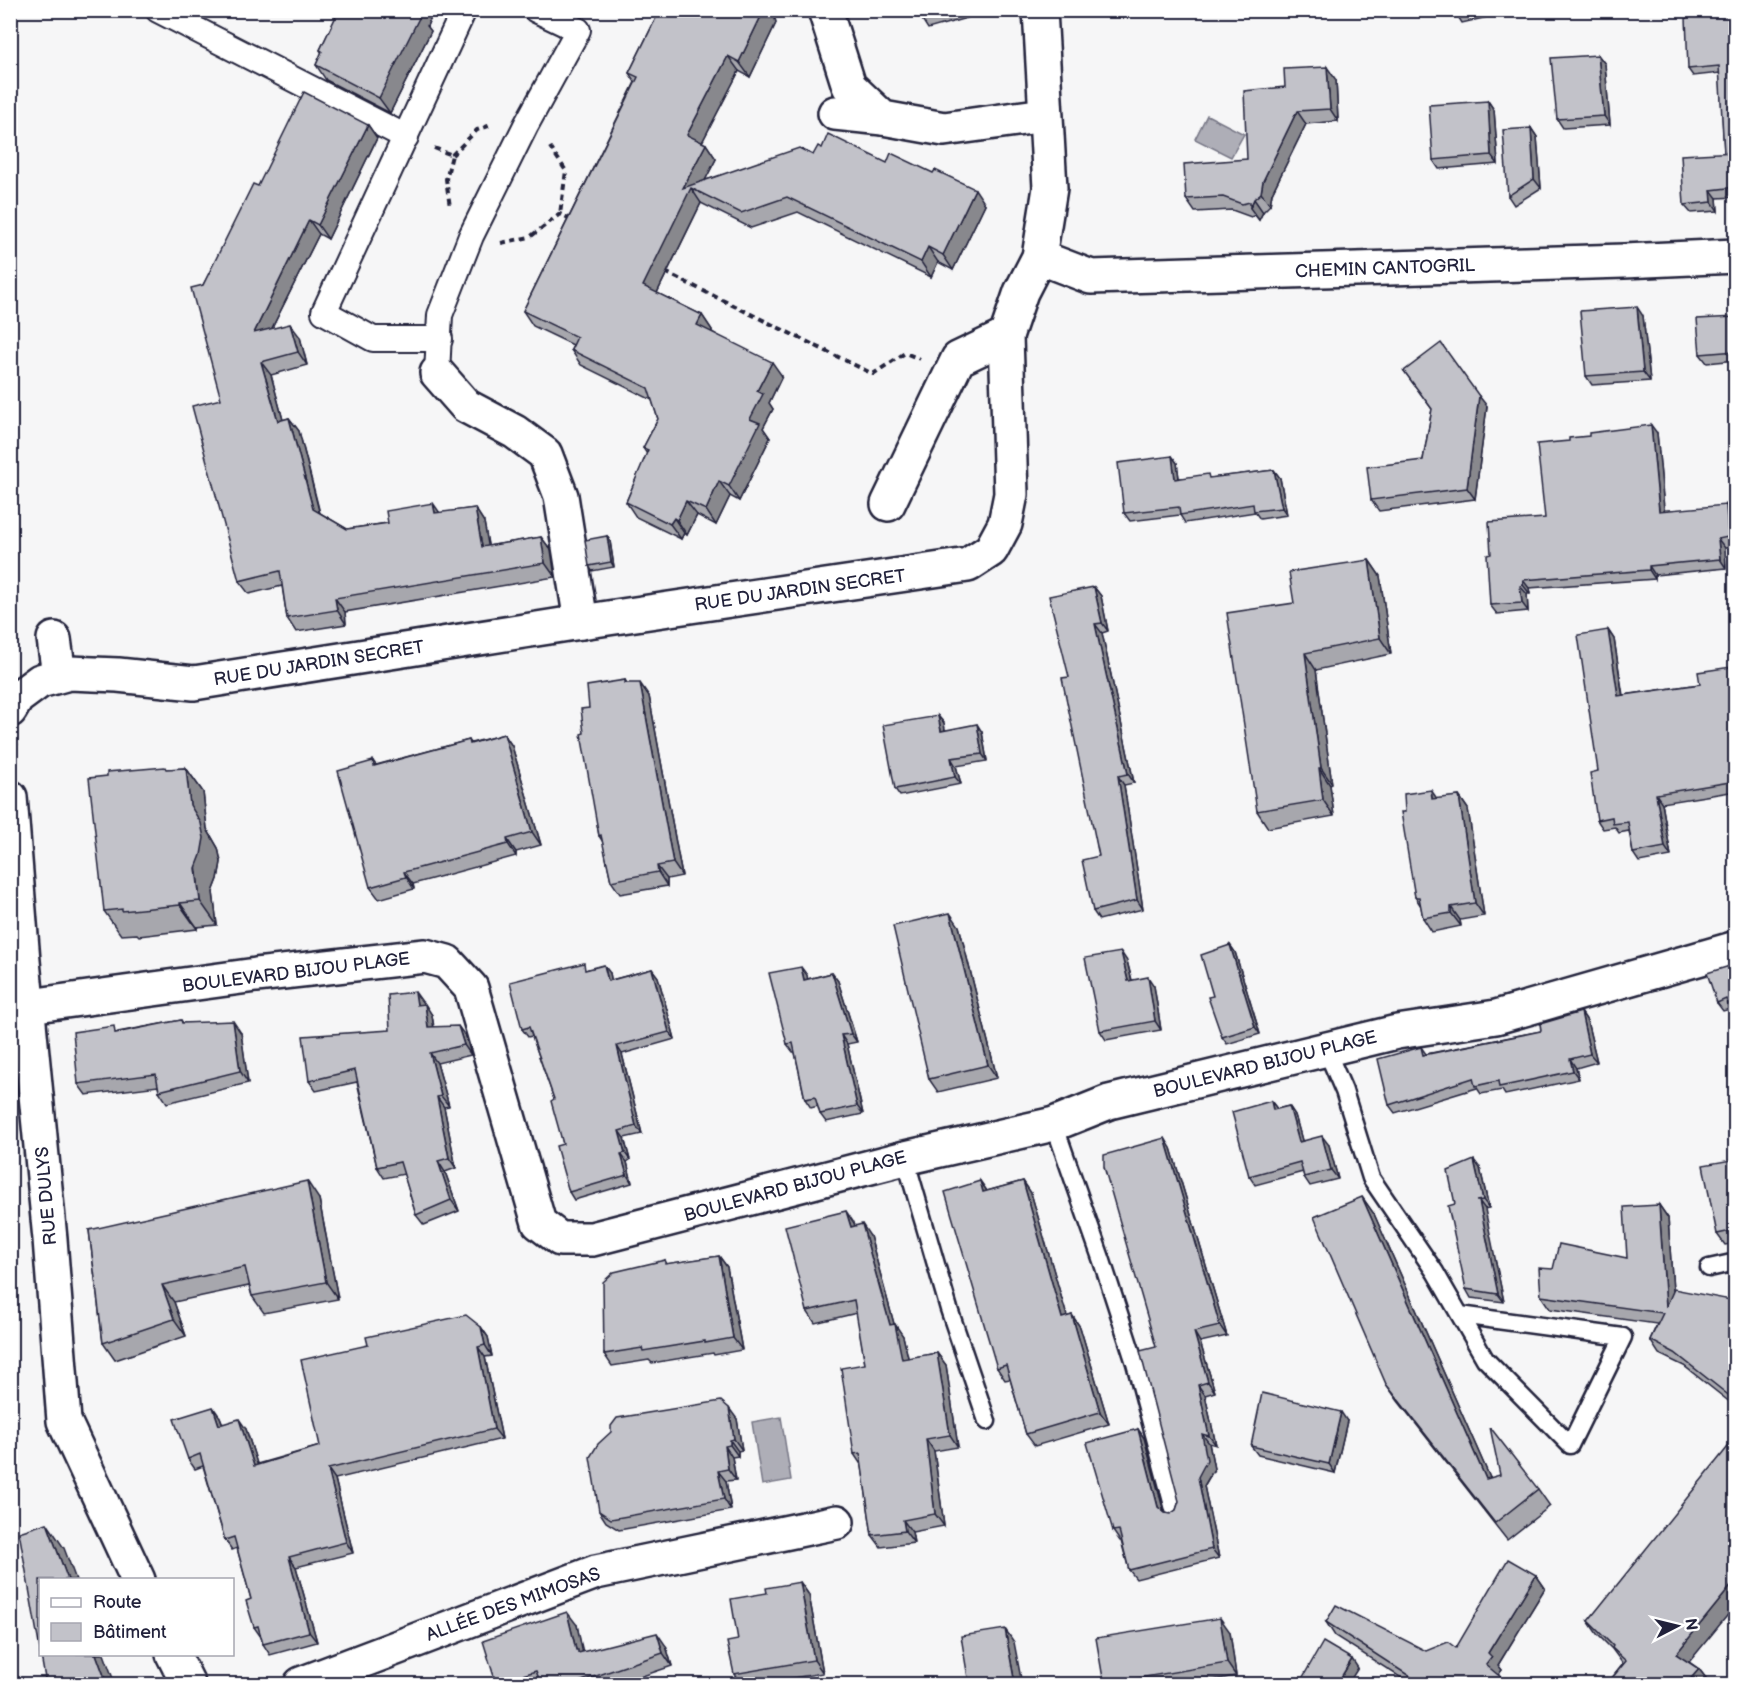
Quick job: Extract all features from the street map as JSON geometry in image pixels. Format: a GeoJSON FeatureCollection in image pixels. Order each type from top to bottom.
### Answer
{"type":"FeatureCollection","features":[{"type":"Feature","properties":{"kind":"street"},"geometry":{"type":"LineString","coordinates":[[158,10],[406,137]]}},
{"type":"Feature","properties":{"kind":"street"},"geometry":{"type":"LineString","coordinates":[[440,339],[372,339],[324,312],[464,10]]}},
{"type":"Feature","properties":{"kind":"street"},"geometry":{"type":"LineString","coordinates":[[536,10],[578,30],[526,126],[471,236],[440,315],[437,373],[466,406],[514,432],[545,454],[561,496],[581,622]]}},
{"type":"Feature","properties":{"kind":"street"},"geometry":{"type":"LineString","coordinates":[[825,10],[849,86],[883,118]]}},
{"type":"Feature","properties":{"kind":"street","name":"RUE DU JARDIN SECRET"},"geometry":{"type":"LineString","coordinates":[[15,725],[17,698],[40,681],[69,673],[118,675],[194,683],[581,622],[968,565],[991,550],[1005,524],[1011,494],[1006,336],[1021,292],[1039,257],[1050,188],[1040,10]]}},
{"type":"Feature","properties":{"kind":"street"},"geometry":{"type":"LineString","coordinates":[[835,113],[883,118],[944,129],[1045,115]]}},
{"type":"Feature","properties":{"kind":"street","name":"CHEMIN CANTOGRIL"},"geometry":{"type":"LineString","coordinates":[[1039,257],[1091,277],[1736,256]]}},
{"type":"Feature","properties":{"kind":"street"},"geometry":{"type":"LineString","coordinates":[[888,504],[958,359],[1006,336]]}},
{"type":"Feature","properties":{"kind":"street"},"geometry":{"type":"LineString","coordinates":[[54,639],[59,675]]}},
{"type":"Feature","properties":{"kind":"street","name":"RUE DULYS"},"geometry":{"type":"LineString","coordinates":[[10,797],[64,1421],[137,1578]]}},
{"type":"Feature","properties":{"kind":"street","name":"BOULEVARD BIJOU PLAGE"},"geometry":{"type":"LineString","coordinates":[[29,1006],[256,975],[425,956],[447,962],[471,988],[538,1223],[560,1239],[592,1239],[905,1158],[1054,1125],[1109,1102],[1397,1032],[1496,1017],[1736,948]]}},
{"type":"Feature","properties":{"kind":"street","name":"ALLÉE DES MIMOSAS"},"geometry":{"type":"LineString","coordinates":[[301,1684],[596,1572],[837,1522]]}},
{"type":"Feature","properties":{"kind":"street"},"geometry":{"type":"LineString","coordinates":[[175,1656],[188,1684]]}},
{"type":"Feature","properties":{"kind":"lane"},"geometry":{"type":"LineString","coordinates":[[1326,1049],[1344,1091],[1371,1178],[1435,1272],[1485,1359],[1570,1445],[1623,1337],[1460,1315]]}},
{"type":"Feature","properties":{"kind":"lane"},"geometry":{"type":"LineString","coordinates":[[1054,1125],[1135,1363],[1175,1513]]}},
{"type":"Feature","properties":{"kind":"lane"},"geometry":{"type":"LineString","coordinates":[[905,1158],[950,1309],[987,1421]]}},
{"type":"Feature","properties":{"kind":"lane"},"geometry":{"type":"LineString","coordinates":[[1709,1268],[1736,1262]]}},
{"type":"Feature","properties":{"kind":"path"},"geometry":{"type":"LineString","coordinates":[[658,269],[873,374],[905,353],[951,372]]}},
{"type":"Feature","properties":{"kind":"path"},"geometry":{"type":"LineString","coordinates":[[10,755],[15,725]]}},
{"type":"Feature","properties":{"kind":"shaded area"},"geometry":{"type":"Polygon","coordinates":[[[1207,115],[1244,134],[1231,157],[1195,139],[1207,115]]]}},
{"type":"Feature","properties":{"kind":"shaded area"},"geometry":{"type":"Polygon","coordinates":[[[781,1417],[791,1480],[762,1485],[752,1422],[781,1417]]]}},
{"type":"Feature","properties":{"kind":"building"},"geometry":{"type":"Polygon","coordinates":[[[339,10],[416,10],[415,13],[420,16],[379,98],[316,65],[322,51],[320,50],[339,10]]]}},
{"type":"Feature","properties":{"kind":"building"},"geometry":{"type":"Polygon","coordinates":[[[660,10],[764,10],[739,62],[728,56],[687,135],[706,144],[683,188],[799,148],[813,155],[818,146],[822,148],[828,134],[887,163],[891,153],[933,173],[935,170],[975,189],[943,255],[928,247],[921,262],[787,197],[741,213],[691,188],[643,286],[702,315],[697,325],[772,362],[757,391],[763,394],[750,419],[760,423],[729,486],[719,481],[706,510],[686,501],[677,520],[674,518],[670,524],[626,502],[648,450],[643,448],[658,419],[648,388],[571,350],[577,337],[523,311],[638,77],[629,73],[660,10]]]}},
{"type":"Feature","properties":{"kind":"building"},"geometry":{"type":"Polygon","coordinates":[[[1736,12],[1736,152],[1724,153],[1719,66],[1688,69],[1686,17],[1736,12]]]}},
{"type":"Feature","properties":{"kind":"building"},"geometry":{"type":"Polygon","coordinates":[[[1598,55],[1604,116],[1557,119],[1551,58],[1598,55]]]}},
{"type":"Feature","properties":{"kind":"building"},"geometry":{"type":"Polygon","coordinates":[[[1327,67],[1330,109],[1297,111],[1263,181],[1261,193],[1254,199],[1250,208],[1250,202],[1242,204],[1223,197],[1186,199],[1184,164],[1247,159],[1244,91],[1285,87],[1284,69],[1327,67]]]}},
{"type":"Feature","properties":{"kind":"building"},"geometry":{"type":"Polygon","coordinates":[[[304,92],[368,125],[318,225],[309,220],[254,333],[290,324],[298,352],[261,362],[278,421],[289,418],[313,509],[347,529],[388,523],[386,511],[433,503],[435,513],[475,508],[482,547],[541,537],[545,563],[335,598],[337,610],[287,618],[280,571],[239,581],[192,406],[221,399],[191,288],[203,285],[253,184],[258,186],[304,92]]]}},
{"type":"Feature","properties":{"kind":"building"},"geometry":{"type":"Polygon","coordinates":[[[1488,101],[1491,155],[1433,160],[1429,105],[1488,101]]]}},
{"type":"Feature","properties":{"kind":"building"},"geometry":{"type":"Polygon","coordinates":[[[1531,128],[1534,179],[1508,196],[1503,130],[1531,128]]]}},
{"type":"Feature","properties":{"kind":"building"},"geometry":{"type":"Polygon","coordinates":[[[1736,152],[1736,187],[1711,190],[1712,202],[1684,205],[1681,155],[1736,152]]]}},
{"type":"Feature","properties":{"kind":"building"},"geometry":{"type":"Polygon","coordinates":[[[1637,307],[1643,372],[1586,376],[1580,311],[1637,307]]]}},
{"type":"Feature","properties":{"kind":"building"},"geometry":{"type":"Polygon","coordinates":[[[1736,317],[1736,351],[1700,354],[1697,319],[1736,317]]]}},
{"type":"Feature","properties":{"kind":"building"},"geometry":{"type":"Polygon","coordinates":[[[1441,343],[1479,396],[1467,488],[1371,500],[1367,467],[1423,460],[1432,409],[1404,371],[1441,343]]]}},
{"type":"Feature","properties":{"kind":"building"},"geometry":{"type":"Polygon","coordinates":[[[1651,425],[1659,511],[1726,505],[1728,537],[1718,539],[1720,559],[1649,566],[1649,570],[1523,580],[1523,585],[1520,586],[1522,603],[1490,605],[1487,555],[1491,554],[1489,522],[1545,518],[1537,444],[1569,441],[1569,438],[1589,436],[1589,433],[1651,425]]]}},
{"type":"Feature","properties":{"kind":"building"},"geometry":{"type":"Polygon","coordinates":[[[1172,456],[1175,479],[1208,474],[1209,478],[1274,470],[1282,508],[1254,511],[1253,504],[1180,515],[1179,507],[1124,513],[1118,463],[1172,456]]]}},
{"type":"Feature","properties":{"kind":"building"},"geometry":{"type":"Polygon","coordinates":[[[607,536],[611,562],[589,566],[585,540],[607,536]]]}},
{"type":"Feature","properties":{"kind":"building"},"geometry":{"type":"Polygon","coordinates":[[[1369,560],[1380,638],[1305,653],[1321,768],[1319,768],[1323,800],[1257,811],[1227,613],[1294,603],[1289,572],[1369,560]]]}},
{"type":"Feature","properties":{"kind":"building"},"geometry":{"type":"Polygon","coordinates":[[[1094,587],[1102,623],[1095,624],[1128,774],[1118,776],[1137,900],[1093,911],[1082,860],[1099,856],[1062,678],[1069,677],[1049,596],[1094,587]]]}},
{"type":"Feature","properties":{"kind":"building"},"geometry":{"type":"Polygon","coordinates":[[[1608,630],[1618,696],[1700,684],[1698,672],[1731,667],[1736,693],[1736,781],[1656,794],[1665,847],[1633,853],[1628,822],[1613,824],[1612,817],[1597,820],[1590,773],[1598,771],[1578,635],[1608,630]]]}},
{"type":"Feature","properties":{"kind":"building"},"geometry":{"type":"Polygon","coordinates":[[[625,680],[625,683],[640,683],[673,863],[657,866],[658,872],[611,881],[601,835],[599,836],[581,734],[584,733],[581,709],[589,708],[587,686],[625,680]]]}},
{"type":"Feature","properties":{"kind":"building"},"geometry":{"type":"Polygon","coordinates":[[[938,716],[941,731],[977,724],[982,754],[951,758],[955,777],[895,789],[883,725],[938,716]]]}},
{"type":"Feature","properties":{"kind":"building"},"geometry":{"type":"Polygon","coordinates":[[[504,734],[532,832],[507,839],[508,844],[404,872],[406,877],[370,887],[338,771],[373,761],[374,766],[469,740],[470,744],[504,734]]]}},
{"type":"Feature","properties":{"kind":"building"},"geometry":{"type":"Polygon","coordinates":[[[165,767],[166,769],[186,768],[190,805],[201,823],[204,838],[196,868],[200,901],[180,903],[180,905],[104,911],[89,778],[107,776],[107,772],[165,767]]]}},
{"type":"Feature","properties":{"kind":"building"},"geometry":{"type":"Polygon","coordinates":[[[1431,790],[1432,799],[1459,796],[1475,903],[1451,907],[1451,913],[1423,918],[1419,897],[1415,897],[1401,812],[1405,812],[1404,794],[1431,790]]]}},
{"type":"Feature","properties":{"kind":"building"},"geometry":{"type":"Polygon","coordinates":[[[950,913],[988,1065],[929,1079],[893,926],[950,913]]]}},
{"type":"Feature","properties":{"kind":"building"},"geometry":{"type":"Polygon","coordinates":[[[1230,945],[1255,1027],[1222,1037],[1208,997],[1213,996],[1201,955],[1230,945]]]}},
{"type":"Feature","properties":{"kind":"building"},"geometry":{"type":"Polygon","coordinates":[[[1121,952],[1128,981],[1148,977],[1155,1021],[1100,1031],[1085,958],[1121,952]]]}},
{"type":"Feature","properties":{"kind":"building"},"geometry":{"type":"Polygon","coordinates":[[[584,963],[585,970],[604,965],[608,981],[652,969],[669,1032],[617,1046],[636,1126],[619,1131],[625,1153],[621,1154],[627,1175],[569,1192],[556,1146],[563,1144],[551,1101],[554,1099],[529,1027],[522,1029],[510,982],[584,963]]]}},
{"type":"Feature","properties":{"kind":"building"},"geometry":{"type":"Polygon","coordinates":[[[1736,964],[1736,1018],[1733,1017],[1726,999],[1717,1003],[1707,973],[1736,964]]]}},
{"type":"Feature","properties":{"kind":"building"},"geometry":{"type":"Polygon","coordinates":[[[801,967],[804,980],[832,973],[851,1034],[841,1035],[857,1106],[820,1114],[815,1097],[805,1099],[793,1043],[787,1044],[769,973],[801,967]]]}},
{"type":"Feature","properties":{"kind":"building"},"geometry":{"type":"Polygon","coordinates":[[[415,992],[417,1005],[425,1004],[428,1027],[458,1026],[464,1045],[430,1053],[441,1096],[437,1097],[449,1158],[438,1161],[451,1200],[416,1215],[400,1162],[377,1167],[355,1070],[309,1081],[303,1036],[390,1030],[388,995],[415,992]]]}},
{"type":"Feature","properties":{"kind":"building"},"geometry":{"type":"Polygon","coordinates":[[[1581,1012],[1590,1054],[1570,1059],[1573,1071],[1499,1087],[1498,1081],[1475,1086],[1473,1078],[1389,1105],[1378,1059],[1421,1047],[1423,1055],[1541,1031],[1540,1024],[1581,1012]]]}},
{"type":"Feature","properties":{"kind":"building"},"geometry":{"type":"Polygon","coordinates":[[[181,1020],[182,1023],[233,1021],[240,1071],[159,1091],[156,1074],[78,1084],[73,1032],[114,1026],[115,1033],[181,1020]]]}},
{"type":"Feature","properties":{"kind":"building"},"geometry":{"type":"Polygon","coordinates":[[[1271,1101],[1273,1110],[1289,1106],[1299,1142],[1322,1136],[1331,1170],[1304,1177],[1300,1162],[1249,1176],[1232,1112],[1271,1101]]]}},
{"type":"Feature","properties":{"kind":"building"},"geometry":{"type":"Polygon","coordinates":[[[1165,1138],[1220,1326],[1194,1332],[1208,1382],[1198,1385],[1209,1436],[1202,1434],[1207,1460],[1198,1477],[1212,1549],[1129,1570],[1119,1530],[1113,1531],[1087,1443],[1138,1429],[1158,1507],[1170,1514],[1176,1510],[1179,1501],[1140,1351],[1156,1347],[1104,1167],[1104,1155],[1165,1138]]]}},
{"type":"Feature","properties":{"kind":"building"},"geometry":{"type":"Polygon","coordinates":[[[1736,1156],[1736,1230],[1717,1234],[1703,1165],[1732,1160],[1731,1157],[1736,1156]]]}},
{"type":"Feature","properties":{"kind":"building"},"geometry":{"type":"Polygon","coordinates":[[[1474,1160],[1483,1200],[1476,1201],[1479,1201],[1498,1294],[1466,1289],[1448,1206],[1455,1204],[1448,1171],[1474,1160]]]}},
{"type":"Feature","properties":{"kind":"building"},"geometry":{"type":"Polygon","coordinates":[[[307,1181],[326,1282],[252,1296],[245,1267],[162,1285],[174,1319],[103,1343],[89,1230],[307,1181]]]}},
{"type":"Feature","properties":{"kind":"building"},"geometry":{"type":"Polygon","coordinates":[[[980,1181],[983,1192],[1023,1181],[1062,1318],[1072,1315],[1100,1412],[1026,1434],[1006,1365],[997,1368],[945,1192],[980,1181]]]}},
{"type":"Feature","properties":{"kind":"building"},"geometry":{"type":"Polygon","coordinates":[[[1362,1197],[1486,1479],[1500,1475],[1490,1427],[1538,1489],[1495,1523],[1386,1384],[1314,1217],[1362,1197]]]}},
{"type":"Feature","properties":{"kind":"building"},"geometry":{"type":"Polygon","coordinates":[[[1659,1205],[1666,1307],[1674,1289],[1736,1301],[1736,1401],[1675,1353],[1650,1340],[1663,1313],[1541,1296],[1539,1268],[1553,1269],[1559,1244],[1627,1258],[1624,1207],[1659,1205]]]}},
{"type":"Feature","properties":{"kind":"building"},"geometry":{"type":"Polygon","coordinates":[[[846,1211],[851,1227],[862,1224],[890,1325],[895,1324],[902,1359],[937,1353],[950,1435],[926,1439],[935,1514],[903,1520],[905,1531],[872,1535],[860,1453],[854,1454],[841,1368],[865,1364],[854,1300],[807,1311],[785,1226],[846,1211]]]}},
{"type":"Feature","properties":{"kind":"building"},"geometry":{"type":"Polygon","coordinates":[[[719,1256],[733,1338],[643,1351],[642,1348],[604,1354],[603,1282],[614,1272],[665,1260],[665,1264],[719,1256]]]}},
{"type":"Feature","properties":{"kind":"building"},"geometry":{"type":"Polygon","coordinates":[[[466,1315],[481,1327],[485,1345],[478,1347],[494,1429],[328,1469],[346,1542],[289,1557],[309,1632],[263,1644],[258,1626],[254,1627],[246,1601],[251,1599],[234,1537],[225,1540],[200,1454],[188,1459],[174,1419],[213,1407],[219,1425],[239,1419],[254,1466],[320,1446],[301,1360],[368,1345],[366,1337],[466,1315]]]}},
{"type":"Feature","properties":{"kind":"building"},"geometry":{"type":"Polygon","coordinates":[[[1262,1393],[1341,1412],[1329,1464],[1251,1446],[1262,1393]]]}},
{"type":"Feature","properties":{"kind":"building"},"geometry":{"type":"Polygon","coordinates":[[[721,1401],[729,1408],[734,1439],[730,1440],[730,1445],[725,1446],[728,1469],[718,1471],[724,1499],[611,1519],[599,1511],[590,1457],[598,1444],[611,1432],[611,1426],[617,1418],[721,1401]]]}},
{"type":"Feature","properties":{"kind":"building"},"geometry":{"type":"Polygon","coordinates":[[[1736,1437],[1736,1580],[1676,1654],[1699,1669],[1686,1684],[1607,1684],[1626,1661],[1588,1621],[1736,1437]]]}},
{"type":"Feature","properties":{"kind":"building"},"geometry":{"type":"Polygon","coordinates":[[[47,1523],[67,1578],[39,1578],[39,1644],[19,1532],[47,1523]]]}},
{"type":"Feature","properties":{"kind":"building"},"geometry":{"type":"Polygon","coordinates":[[[1508,1559],[1536,1575],[1488,1653],[1492,1657],[1486,1665],[1509,1684],[1414,1684],[1417,1681],[1326,1622],[1336,1605],[1426,1651],[1448,1642],[1456,1648],[1508,1559]]]}},
{"type":"Feature","properties":{"kind":"building"},"geometry":{"type":"Polygon","coordinates":[[[800,1582],[814,1660],[734,1674],[727,1642],[738,1640],[731,1599],[767,1593],[766,1588],[800,1582]]]}},
{"type":"Feature","properties":{"kind":"building"},"geometry":{"type":"Polygon","coordinates":[[[567,1612],[578,1653],[657,1633],[663,1653],[573,1684],[541,1684],[536,1671],[496,1683],[483,1641],[567,1612]]]}},
{"type":"Feature","properties":{"kind":"building"},"geometry":{"type":"Polygon","coordinates":[[[1220,1618],[1227,1663],[1104,1684],[1096,1638],[1220,1618]]]}},
{"type":"Feature","properties":{"kind":"building"},"geometry":{"type":"Polygon","coordinates":[[[1005,1629],[1015,1684],[969,1684],[961,1636],[1005,1629]]]}},
{"type":"Feature","properties":{"kind":"building"},"geometry":{"type":"Polygon","coordinates":[[[1323,1642],[1352,1659],[1337,1684],[1299,1684],[1323,1642]]]}},
{"type":"Feature","properties":{"kind":"building"},"geometry":{"type":"Polygon","coordinates":[[[41,1656],[97,1656],[107,1684],[46,1684],[41,1656]]]}}]}
